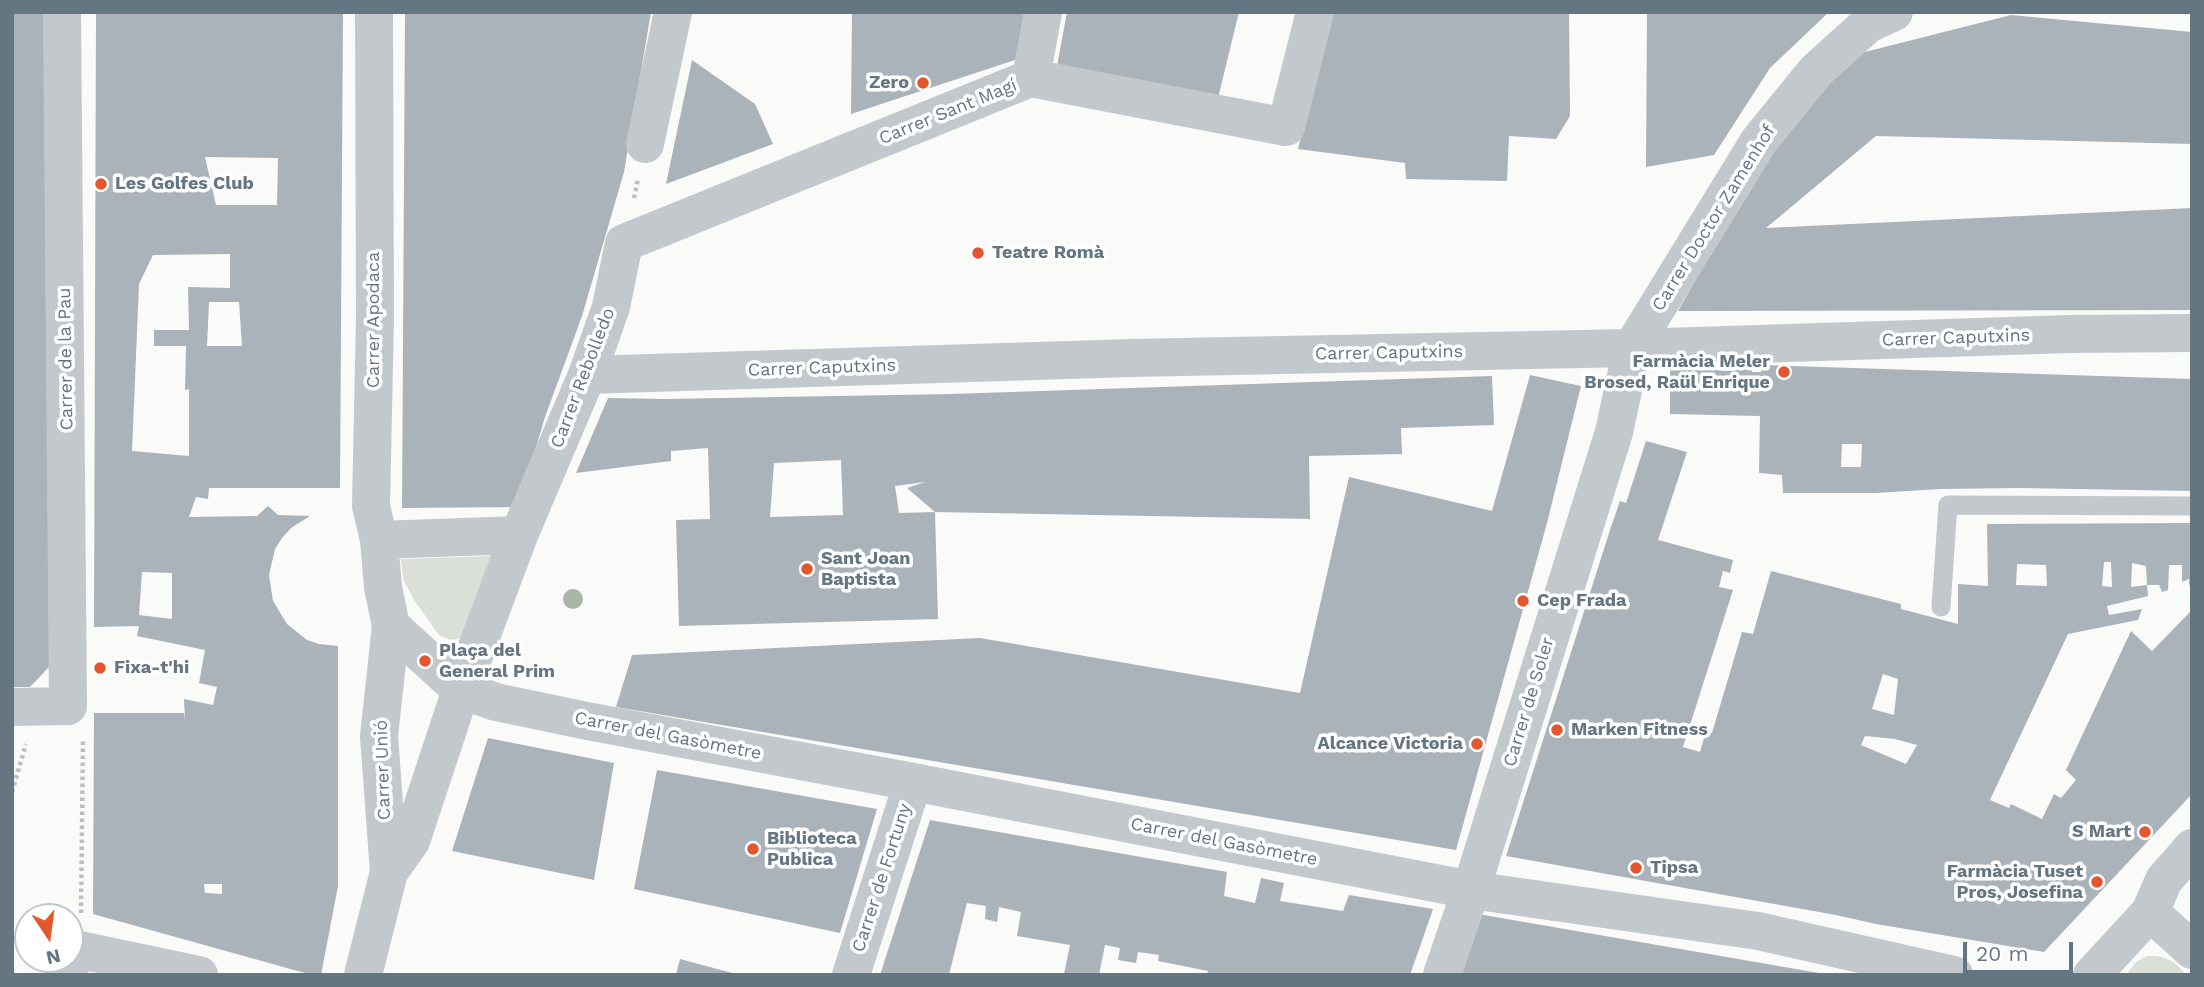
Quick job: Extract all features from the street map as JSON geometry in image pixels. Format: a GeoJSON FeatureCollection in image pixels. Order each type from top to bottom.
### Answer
{"type":"FeatureCollection","features":[{"type":"Feature","properties":{"kind":"street","name":"Carrer de la Pau"},"geometry":{"type":"LineString","coordinates":[[50,712],[62,12]]}},
{"type":"Feature","properties":{"kind":"street","name":"Carrer Apodaca"},"geometry":{"type":"LineString","coordinates":[[374,12],[375,318],[371,506],[379,540],[383,587],[391,626]]}},
{"type":"Feature","properties":{"kind":"street"},"geometry":{"type":"LineString","coordinates":[[645,144],[673,12]]}},
{"type":"Feature","properties":{"kind":"street"},"geometry":{"type":"LineString","coordinates":[[1031,78],[1043,12]]}},
{"type":"Feature","properties":{"kind":"street","name":"Carrer Sant Magí"},"geometry":{"type":"LineString","coordinates":[[624,243],[1031,78],[1286,127],[1315,12]]}},
{"type":"Feature","properties":{"kind":"street","name":"Carrer Doctor Zamenhof"},"geometry":{"type":"LineString","coordinates":[[1632,348],[1759,141],[1816,71],[1868,24],[1894,12]]}},
{"type":"Feature","properties":{"kind":"street","name":"Carrer Rebolledo"},"geometry":{"type":"LineString","coordinates":[[478,696],[519,535],[587,375],[611,307],[624,243]]}},
{"type":"Feature","properties":{"kind":"street","name":"Carrer Caputxins"},"geometry":{"type":"LineString","coordinates":[[587,375],[2071,334],[2192,333]]}},
{"type":"Feature","properties":{"kind":"street","name":"Carrer de Soler"},"geometry":{"type":"LineString","coordinates":[[1442,975],[1614,432],[1632,348]]}},
{"type":"Feature","properties":{"kind":"street"},"geometry":{"type":"LineString","coordinates":[[379,540],[519,535]]}},
{"type":"Feature","properties":{"kind":"street"},"geometry":{"type":"LineString","coordinates":[[391,626],[478,696]]}},
{"type":"Feature","properties":{"kind":"street","name":"Carrer Unió"},"geometry":{"type":"LineString","coordinates":[[363,975],[389,872],[379,736],[391,626]]}},
{"type":"Feature","properties":{"kind":"street","name":"Carrer del Gasòmetre"},"geometry":{"type":"LineString","coordinates":[[478,696],[601,724],[1471,890],[1758,931],[1954,975]]}},
{"type":"Feature","properties":{"kind":"street","name":"Carrer Unió"},"geometry":{"type":"LineString","coordinates":[[389,872],[411,841],[478,696]]}},
{"type":"Feature","properties":{"kind":"street","name":"Carrer de Fortuny"},"geometry":{"type":"LineString","coordinates":[[851,975],[913,782]]}},
{"type":"Feature","properties":{"kind":"street"},"geometry":{"type":"LineString","coordinates":[[2092,975],[2157,896],[2192,848]]}},
{"type":"Feature","properties":{"kind":"street"},"geometry":{"type":"LineString","coordinates":[[2157,896],[2192,950]]}},
{"type":"Feature","properties":{"kind":"street"},"geometry":{"type":"LineString","coordinates":[[84,963],[198,975]]}},
{"type":"Feature","properties":{"kind":"lane"},"geometry":{"type":"LineString","coordinates":[[1941,607],[1948,505],[2192,506]]}},
{"type":"Feature","properties":{"kind":"path"},"geometry":{"type":"LineString","coordinates":[[624,243],[645,144]]}},
{"type":"Feature","properties":{"kind":"path"},"geometry":{"type":"LineString","coordinates":[[12,792],[50,712]]}},
{"type":"Feature","properties":{"kind":"path"},"geometry":{"type":"LineString","coordinates":[[50,712],[67,903]]}},
{"type":"Feature","properties":{"kind":"shaded area"},"geometry":{"type":"Polygon","coordinates":[[[494,556],[470,634],[452,641],[439,635],[414,600],[403,579],[401,559],[494,556]]]}},
{"type":"Feature","properties":{"kind":"shaded area"},"geometry":{"type":"Polygon","coordinates":[[[2147,956],[2169,959],[2186,975],[2126,975],[2136,962],[2147,956]]]}},
{"type":"Feature","properties":{"kind":"building"},"geometry":{"type":"Polygon","coordinates":[[[12,12],[50,12],[49,667],[30,687],[12,687],[12,12]]]}},
{"type":"Feature","properties":{"kind":"building"},"geometry":{"type":"Polygon","coordinates":[[[96,12],[343,12],[340,488],[209,488],[208,499],[196,497],[189,517],[257,516],[268,506],[278,515],[310,516],[291,528],[282,538],[275,549],[269,575],[273,601],[287,624],[307,640],[338,646],[338,886],[321,975],[312,975],[93,914],[94,713],[184,713],[185,720],[184,699],[213,705],[217,687],[199,683],[205,650],[137,636],[139,626],[94,627],[96,12]],[[205,157],[216,205],[277,205],[278,158],[205,157]],[[230,254],[153,255],[139,284],[132,451],[189,456],[189,389],[185,390],[186,346],[154,346],[154,330],[189,330],[188,287],[230,288],[230,254]],[[209,302],[207,346],[242,346],[239,302],[209,302]],[[142,572],[139,615],[172,619],[172,573],[142,572]],[[204,884],[205,893],[222,894],[222,884],[204,884]]]}},
{"type":"Feature","properties":{"kind":"building"},"geometry":{"type":"Polygon","coordinates":[[[405,12],[651,12],[624,172],[582,316],[545,417],[518,507],[402,508],[405,12]]]}},
{"type":"Feature","properties":{"kind":"building"},"geometry":{"type":"Polygon","coordinates":[[[852,12],[1026,12],[1018,59],[851,114],[852,12]]]}},
{"type":"Feature","properties":{"kind":"building"},"geometry":{"type":"Polygon","coordinates":[[[1067,12],[1239,12],[1217,102],[1055,77],[1067,12]]]}},
{"type":"Feature","properties":{"kind":"building"},"geometry":{"type":"Polygon","coordinates":[[[1333,12],[1569,12],[1570,116],[1556,139],[1509,136],[1507,181],[1406,179],[1405,163],[1298,149],[1333,12]]]}},
{"type":"Feature","properties":{"kind":"building"},"geometry":{"type":"Polygon","coordinates":[[[1647,12],[1829,12],[1770,68],[1714,155],[1646,167],[1647,12]]]}},
{"type":"Feature","properties":{"kind":"building"},"geometry":{"type":"Polygon","coordinates":[[[2011,15],[2192,32],[2192,144],[1876,136],[1766,228],[2192,208],[2192,310],[1678,311],[1723,231],[1812,92],[1857,54],[2011,15]]]}},
{"type":"Feature","properties":{"kind":"building"},"geometry":{"type":"Polygon","coordinates":[[[692,60],[755,104],[773,144],[666,184],[692,60]]]}},
{"type":"Feature","properties":{"kind":"building"},"geometry":{"type":"Polygon","coordinates":[[[1682,362],[1698,363],[1698,369],[1734,371],[1733,364],[1752,365],[1752,372],[1761,372],[1761,365],[2192,379],[2192,491],[2019,488],[1783,493],[1782,475],[1759,473],[1760,416],[1670,414],[1670,370],[1682,370],[1682,362]],[[1842,444],[1841,467],[1861,467],[1862,444],[1842,444]]]}},
{"type":"Feature","properties":{"kind":"building"},"geometry":{"type":"Polygon","coordinates":[[[1530,375],[1581,386],[1547,523],[1456,850],[616,707],[632,655],[980,638],[1300,693],[1349,477],[1492,511],[1530,375]]]}},
{"type":"Feature","properties":{"kind":"building"},"geometry":{"type":"Polygon","coordinates":[[[1492,376],[1494,425],[1401,428],[1402,454],[1309,456],[1310,519],[935,512],[938,619],[679,626],[676,520],[710,519],[708,448],[671,451],[671,461],[576,473],[608,398],[951,394],[1492,376]],[[841,460],[774,463],[770,517],[843,515],[841,460]],[[925,482],[895,486],[899,513],[935,512],[907,488],[925,482]]]}},
{"type":"Feature","properties":{"kind":"building"},"geometry":{"type":"Polygon","coordinates":[[[1646,441],[1687,452],[1658,540],[1733,560],[1730,573],[1723,571],[1719,587],[1733,590],[1683,747],[1700,752],[1706,731],[1712,733],[1742,632],[1753,634],[1771,571],[1901,604],[1901,609],[1958,624],[1958,584],[1988,586],[1987,524],[2192,523],[2192,585],[2189,585],[2189,579],[2182,582],[2182,565],[2169,565],[2168,590],[2162,592],[2159,585],[2147,585],[2148,596],[2107,606],[2109,615],[2142,609],[2138,620],[2068,634],[1990,800],[2009,808],[2011,804],[2042,819],[2054,794],[2061,798],[2076,780],[2066,770],[2131,631],[2152,651],[2192,610],[2192,794],[2044,952],[1506,856],[1611,527],[1620,501],[1626,503],[1646,441]],[[2104,562],[2102,586],[2112,587],[2111,562],[2104,562]],[[2132,563],[2131,587],[2147,585],[2146,566],[2132,563]],[[2017,564],[2016,585],[2047,586],[2046,565],[2017,564]],[[1883,674],[1872,709],[1894,715],[1898,679],[1883,674]],[[1865,736],[1861,745],[1906,764],[1917,745],[1895,739],[1865,736]]]}},
{"type":"Feature","properties":{"kind":"building"},"geometry":{"type":"Polygon","coordinates":[[[488,738],[614,763],[594,880],[452,851],[488,738]]]}},
{"type":"Feature","properties":{"kind":"building","name":"Biblioteca Publica"},"geometry":{"type":"Polygon","coordinates":[[[657,770],[877,809],[840,933],[634,889],[657,770]]]}},
{"type":"Feature","properties":{"kind":"building"},"geometry":{"type":"Polygon","coordinates":[[[930,820],[1227,872],[1224,896],[1255,903],[1261,878],[1284,883],[1280,901],[1343,911],[1349,895],[1433,909],[1410,975],[1207,975],[1208,971],[1158,961],[1159,955],[1138,952],[1136,963],[1118,960],[1120,948],[1105,945],[1099,975],[1064,974],[1070,945],[1017,936],[1021,912],[999,907],[997,922],[985,919],[986,906],[967,903],[949,975],[880,975],[930,820]]]}},
{"type":"Feature","properties":{"kind":"building"},"geometry":{"type":"Polygon","coordinates":[[[1478,914],[1819,973],[1819,975],[1456,975],[1478,914]]]}},
{"type":"Feature","properties":{"kind":"building"},"geometry":{"type":"Polygon","coordinates":[[[680,959],[736,974],[736,975],[676,975],[680,959]]]}},
{"type":"Feature","properties":{"kind":"place","name":"Zero"},"geometry":{"type":"Point","coordinates":[923,83]}},
{"type":"Feature","properties":{"kind":"place","name":"Les Golfes Club"},"geometry":{"type":"Point","coordinates":[101,184]}},
{"type":"Feature","properties":{"kind":"place","name":"Teatre Romà"},"geometry":{"type":"Point","coordinates":[978,253]}},
{"type":"Feature","properties":{"kind":"place","name":"Farmàcia Meler Brosed, Raül Enrique"},"geometry":{"type":"Point","coordinates":[1784,372]}},
{"type":"Feature","properties":{"kind":"place","name":"Sant Joan Baptista"},"geometry":{"type":"Point","coordinates":[807,569]}},
{"type":"Feature","properties":{"kind":"place","name":"Cep Frada"},"geometry":{"type":"Point","coordinates":[1523,601]}},
{"type":"Feature","properties":{"kind":"place","name":"Plaça del General Prim"},"geometry":{"type":"Point","coordinates":[425,661]}},
{"type":"Feature","properties":{"kind":"place","name":"Fixa-t'hi"},"geometry":{"type":"Point","coordinates":[100,668]}},
{"type":"Feature","properties":{"kind":"place","name":"Marken Fitness"},"geometry":{"type":"Point","coordinates":[1557,730]}},
{"type":"Feature","properties":{"kind":"place","name":"Alcance Victoria"},"geometry":{"type":"Point","coordinates":[1477,744]}},
{"type":"Feature","properties":{"kind":"place","name":"S Mart"},"geometry":{"type":"Point","coordinates":[2145,832]}},
{"type":"Feature","properties":{"kind":"place","name":"Biblioteca Publica"},"geometry":{"type":"Point","coordinates":[753,849]}},
{"type":"Feature","properties":{"kind":"place","name":"Tipsa"},"geometry":{"type":"Point","coordinates":[1636,868]}},
{"type":"Feature","properties":{"kind":"place","name":"Farmàcia Tuset Pros, Josefina"},"geometry":{"type":"Point","coordinates":[2097,882]}}]}
